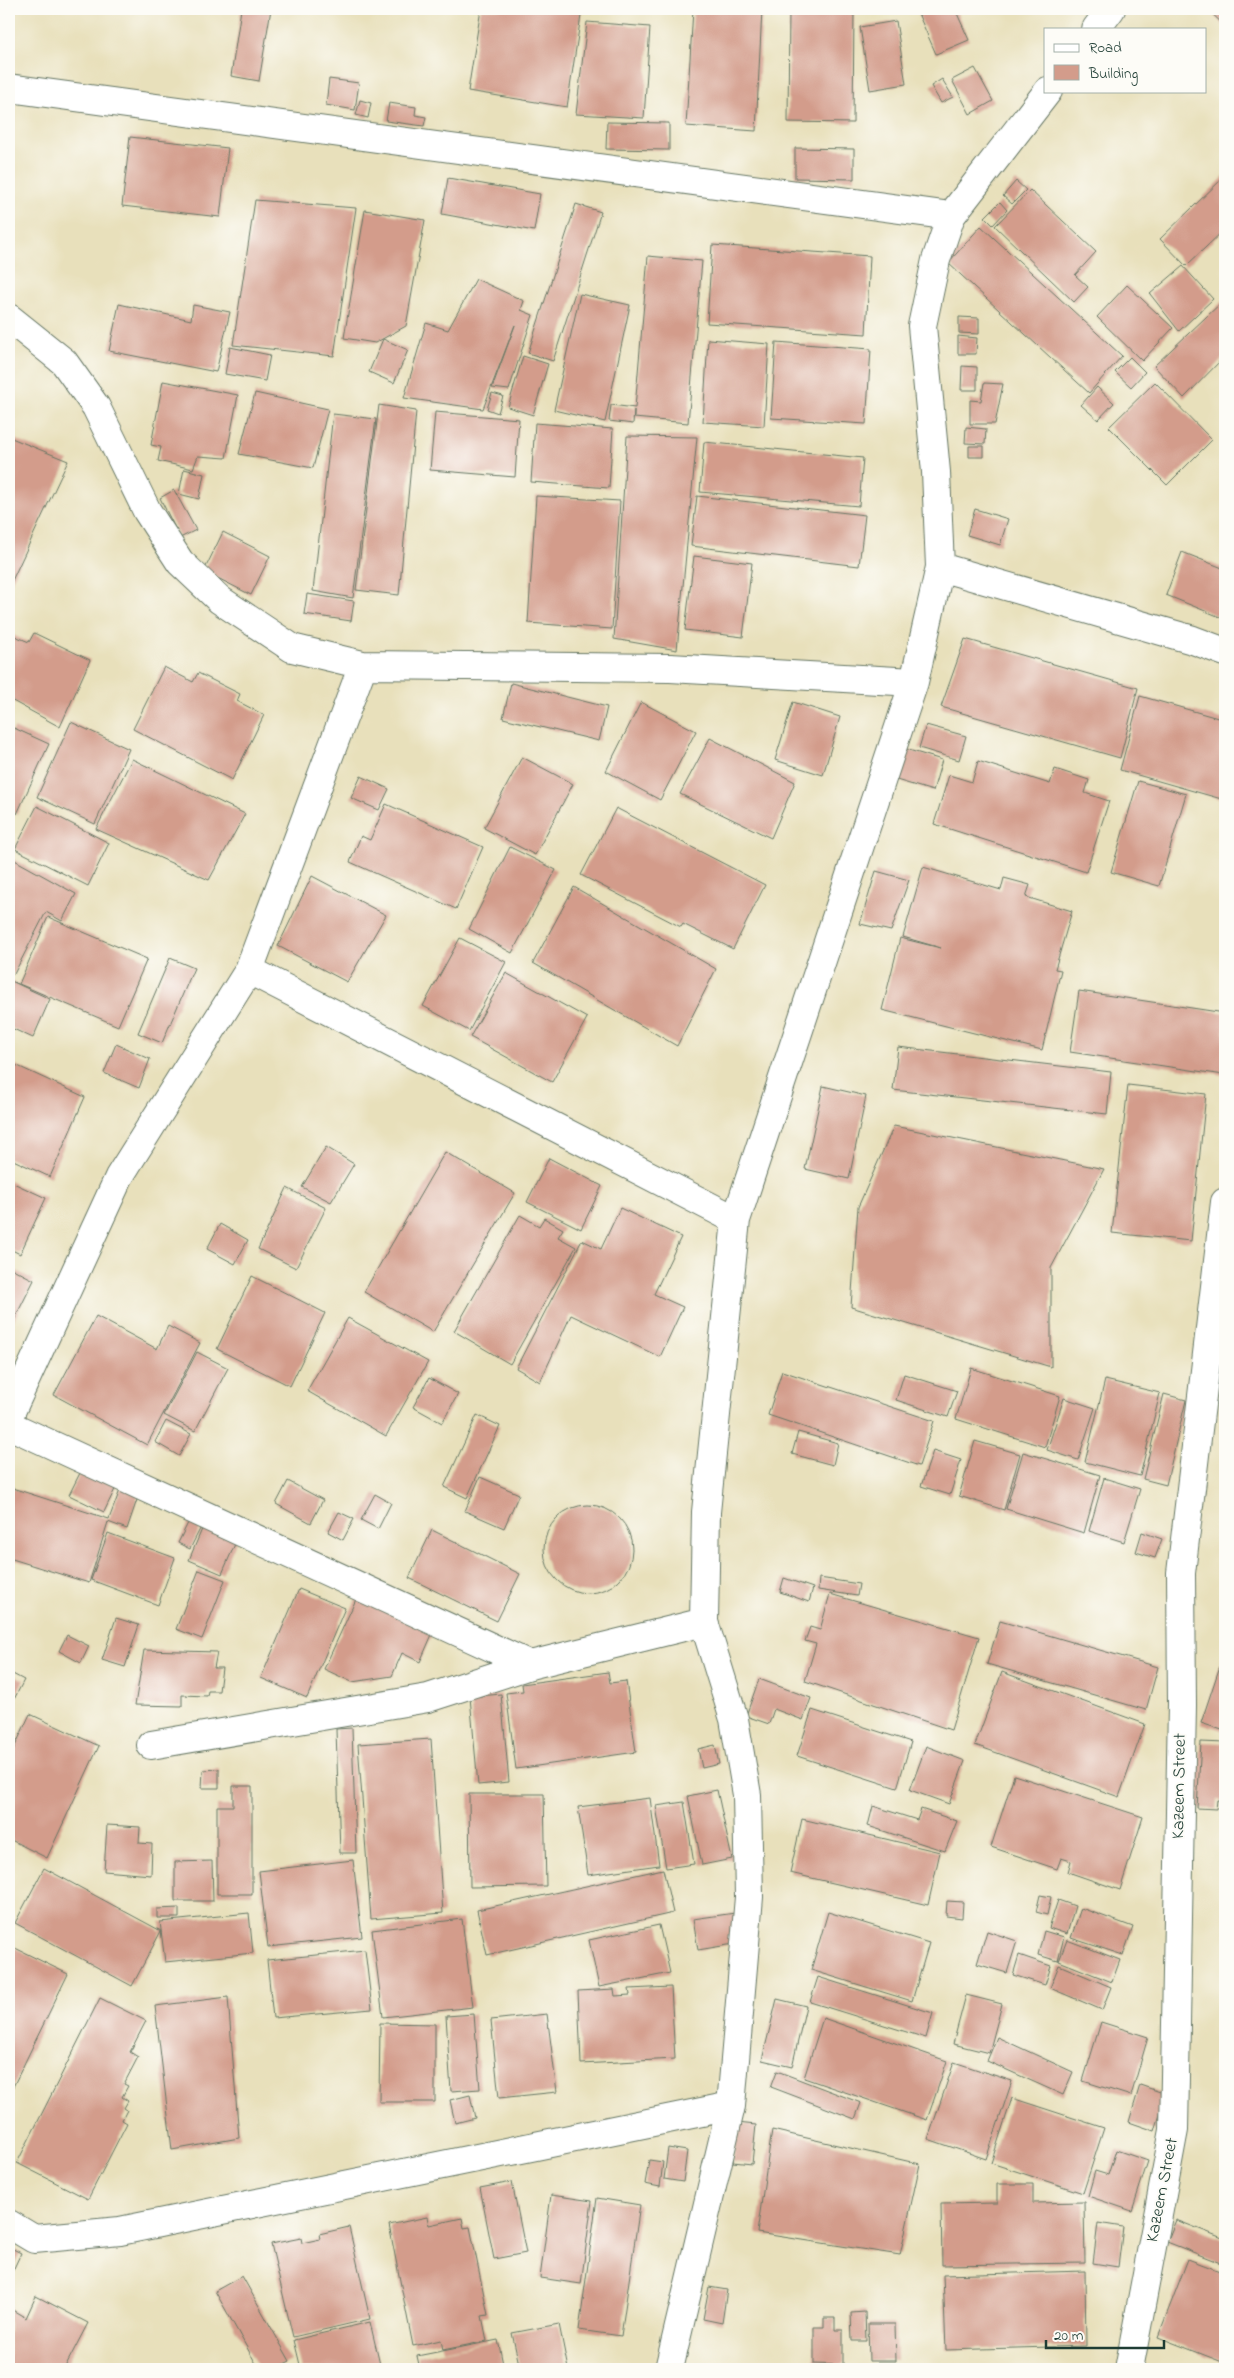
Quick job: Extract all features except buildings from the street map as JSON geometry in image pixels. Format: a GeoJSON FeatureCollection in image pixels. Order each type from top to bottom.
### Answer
{"type":"FeatureCollection","features":[{"type":"Feature","properties":{"kind":"street"},"geometry":{"type":"LineString","coordinates":[[1097,28],[1112,9]]}},
{"type":"Feature","properties":{"kind":"street"},"geometry":{"type":"LineString","coordinates":[[9,88],[951,216]]}},
{"type":"Feature","properties":{"kind":"street"},"geometry":{"type":"LineString","coordinates":[[669,2369],[731,2106],[749,1896],[747,1794],[734,1719],[704,1622],[706,1512],[736,1220],[914,682],[940,567],[936,472],[922,326],[936,260],[951,216],[1047,92]]}},
{"type":"Feature","properties":{"kind":"street"},"geometry":{"type":"LineString","coordinates":[[9,318],[64,362],[96,407],[148,511],[180,562],[220,600],[292,648],[363,665],[670,668],[914,682]]}},
{"type":"Feature","properties":{"kind":"street"},"geometry":{"type":"LineString","coordinates":[[940,567],[1192,640],[1225,652]]}},
{"type":"Feature","properties":{"kind":"street"},"geometry":{"type":"LineString","coordinates":[[9,1416],[119,1177],[249,970],[363,665]]}},
{"type":"Feature","properties":{"kind":"street"},"geometry":{"type":"LineString","coordinates":[[249,970],[736,1220]]}},
{"type":"Feature","properties":{"kind":"street","name":"Kazeem Street"},"geometry":{"type":"LineString","coordinates":[[1129,2369],[1174,2130],[1182,1705],[1181,1573],[1225,1202]]}},
{"type":"Feature","properties":{"kind":"street"},"geometry":{"type":"LineString","coordinates":[[9,1425],[530,1666]]}},
{"type":"Feature","properties":{"kind":"street"},"geometry":{"type":"LineString","coordinates":[[151,1745],[428,1698],[530,1666],[704,1622]]}},
{"type":"Feature","properties":{"kind":"street"},"geometry":{"type":"LineString","coordinates":[[9,2224],[34,2239],[120,2231],[731,2106]]}}]}
